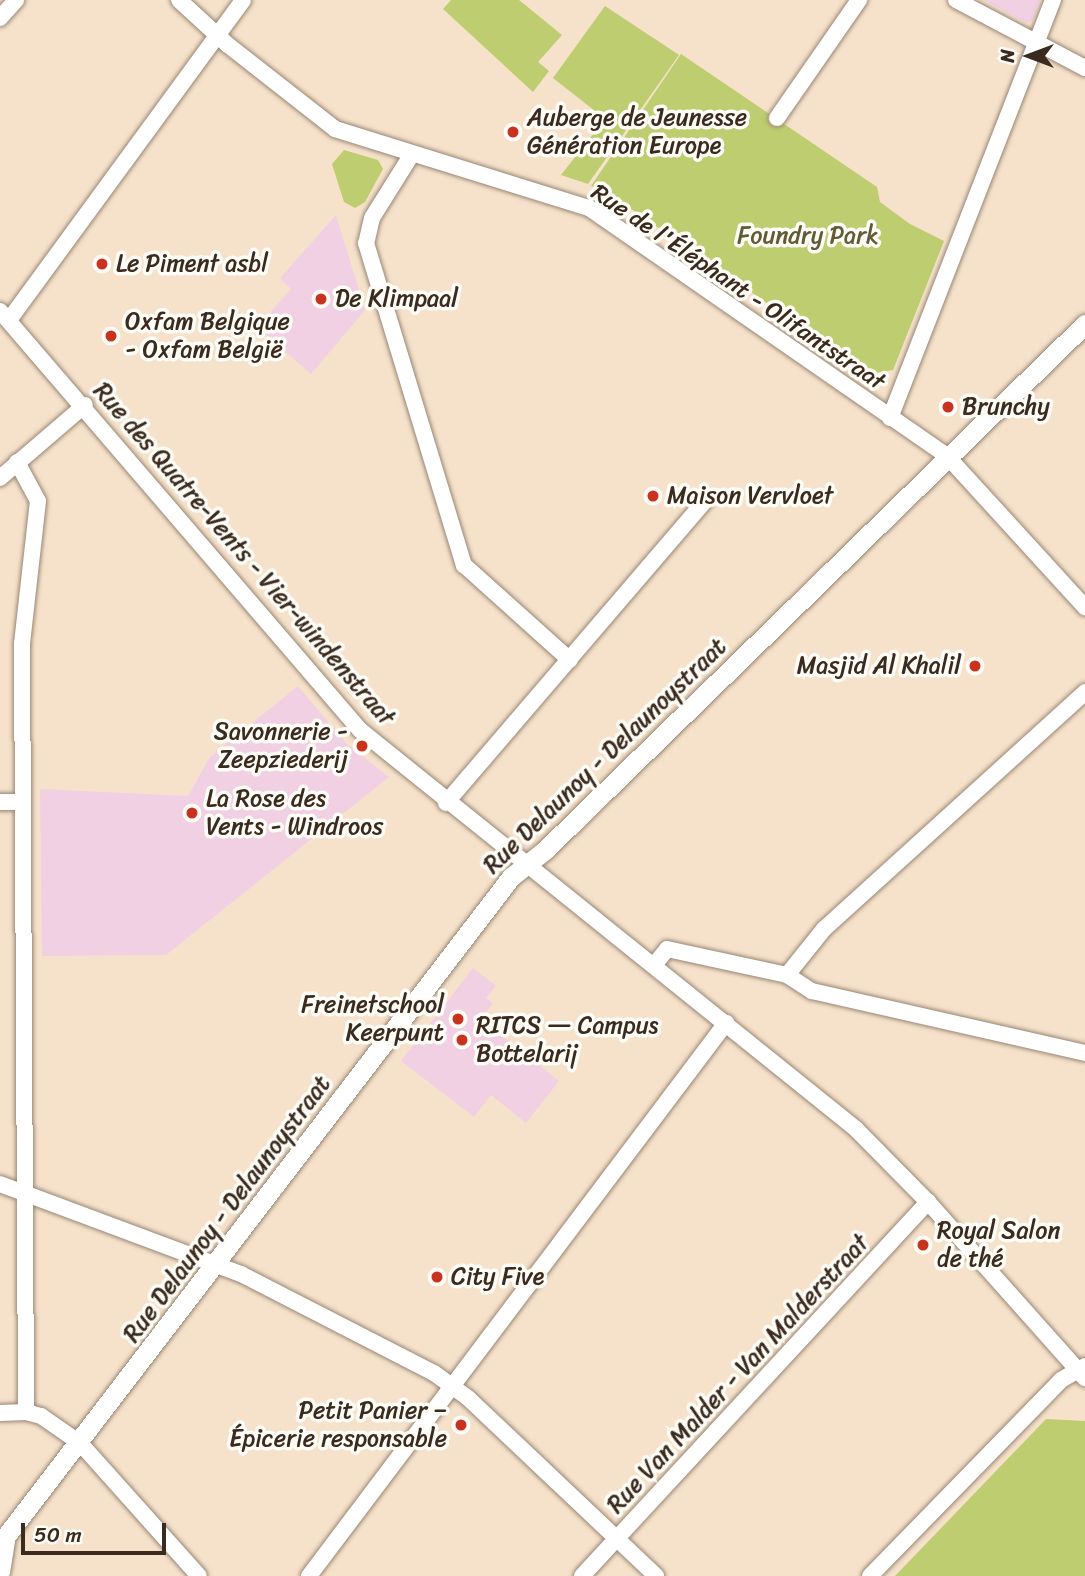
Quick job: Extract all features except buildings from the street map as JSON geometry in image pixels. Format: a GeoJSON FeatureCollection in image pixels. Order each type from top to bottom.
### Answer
{"type":"FeatureCollection","features":[{"type":"Feature","properties":{"kind":"street"},"geometry":{"type":"LineString","coordinates":[[0,18],[16,0]]}},
{"type":"Feature","properties":{"kind":"street","name":"Rue de l'Éléphant - Olifantstraat"},"geometry":{"type":"LineString","coordinates":[[179,0],[335,129],[589,208],[947,456],[1085,607]]}},
{"type":"Feature","properties":{"kind":"street"},"geometry":{"type":"LineString","coordinates":[[5,316],[243,0]]}},
{"type":"Feature","properties":{"kind":"street"},"geometry":{"type":"LineString","coordinates":[[777,118],[859,0]]}},
{"type":"Feature","properties":{"kind":"street"},"geometry":{"type":"LineString","coordinates":[[956,0],[1085,68]]}},
{"type":"Feature","properties":{"kind":"street"},"geometry":{"type":"LineString","coordinates":[[890,418],[1039,43],[1053,0]]}},
{"type":"Feature","properties":{"kind":"street"},"geometry":{"type":"LineString","coordinates":[[412,154],[372,218],[366,243],[456,540],[464,565],[570,660]]}},
{"type":"Feature","properties":{"kind":"street","name":"Rue des Quatre-Vents - Vier-windenstraat"},"geometry":{"type":"LineString","coordinates":[[5,316],[85,405],[360,730],[446,803],[655,964],[856,1129],[929,1202],[1083,1371]]}},
{"type":"Feature","properties":{"kind":"street","name":"Rue Delaunoy - Delaunoystraat"},"geometry":{"type":"LineString","coordinates":[[3,1531],[80,1443],[511,877],[1085,324]]}},
{"type":"Feature","properties":{"kind":"street"},"geometry":{"type":"LineString","coordinates":[[0,478],[85,405]]}},
{"type":"Feature","properties":{"kind":"street"},"geometry":{"type":"LineString","coordinates":[[17,462],[38,501],[23,644],[20,802],[26,1412]]}},
{"type":"Feature","properties":{"kind":"street"},"geometry":{"type":"LineString","coordinates":[[446,803],[705,501]]}},
{"type":"Feature","properties":{"kind":"street"},"geometry":{"type":"LineString","coordinates":[[787,975],[824,929],[1085,692]]}},
{"type":"Feature","properties":{"kind":"street"},"geometry":{"type":"LineString","coordinates":[[0,802],[20,802]]}},
{"type":"Feature","properties":{"kind":"street"},"geometry":{"type":"LineString","coordinates":[[655,964],[667,949],[787,975],[813,991],[1085,1053]]}},
{"type":"Feature","properties":{"kind":"street"},"geometry":{"type":"LineString","coordinates":[[309,1576],[726,1023]]}},
{"type":"Feature","properties":{"kind":"street"},"geometry":{"type":"LineString","coordinates":[[0,1184],[216,1263],[434,1373],[656,1576]]}},
{"type":"Feature","properties":{"kind":"street","name":"Rue Van Malder - Van Malderstraat"},"geometry":{"type":"LineString","coordinates":[[582,1576],[929,1202]]}},
{"type":"Feature","properties":{"kind":"street"},"geometry":{"type":"LineString","coordinates":[[870,1576],[1061,1380],[1083,1371]]}},
{"type":"Feature","properties":{"kind":"street"},"geometry":{"type":"LineString","coordinates":[[0,1413],[26,1412],[80,1443],[199,1576]]}},
{"type":"Feature","properties":{"kind":"street"},"geometry":{"type":"LineString","coordinates":[[0,1572],[3,1531]]}},
{"type":"Feature","properties":{"kind":"shaded area"},"geometry":{"type":"Polygon","coordinates":[[[984,0],[1040,0],[1033,20],[1026,23],[984,0]]]}},
{"type":"Feature","properties":{"kind":"shaded area","name":"De Klimpaal"},"geometry":{"type":"Polygon","coordinates":[[[336,215],[365,310],[311,374],[257,327],[291,289],[280,278],[336,215]]]}},
{"type":"Feature","properties":{"kind":"shaded area","name":"La Rose des Vents - Windroos"},"geometry":{"type":"Polygon","coordinates":[[[298,686],[346,743],[389,777],[166,955],[42,956],[40,789],[188,796],[210,757],[298,686]]]}},
{"type":"Feature","properties":{"kind":"shaded area","name":"RITCS — Campus Bottelarij"},"geometry":{"type":"Polygon","coordinates":[[[473,968],[496,986],[486,998],[493,1003],[481,1019],[559,1081],[526,1123],[491,1095],[474,1117],[401,1061],[473,968]]]}},
{"type":"Feature","properties":{"kind":"green space"},"geometry":{"type":"Polygon","coordinates":[[[451,0],[519,0],[562,35],[538,62],[549,71],[533,92],[443,9],[451,0]]]}},
{"type":"Feature","properties":{"kind":"green space"},"geometry":{"type":"Polygon","coordinates":[[[605,6],[679,55],[588,184],[561,175],[598,128],[588,122],[595,111],[553,78],[605,6]]]}},
{"type":"Feature","properties":{"kind":"green space","name":"Foundry Park"},"geometry":{"type":"Polygon","coordinates":[[[681,54],[877,187],[880,202],[910,224],[944,241],[893,370],[869,374],[604,190],[591,186],[681,54]]]}},
{"type":"Feature","properties":{"kind":"green space"},"geometry":{"type":"Polygon","coordinates":[[[344,150],[378,160],[383,169],[365,202],[355,208],[344,202],[332,164],[344,150]]]}},
{"type":"Feature","properties":{"kind":"green space"},"geometry":{"type":"Polygon","coordinates":[[[1046,1419],[1085,1421],[1085,1576],[895,1576],[1046,1419]]]}},
{"type":"Feature","properties":{"kind":"place","name":"Auberge de Jeunesse Génération Europe"},"geometry":{"type":"Point","coordinates":[513,132]}},
{"type":"Feature","properties":{"kind":"place","name":"Le Piment asbl"},"geometry":{"type":"Point","coordinates":[102,264]}},
{"type":"Feature","properties":{"kind":"place","name":"De Klimpaal"},"geometry":{"type":"Point","coordinates":[321,299]}},
{"type":"Feature","properties":{"kind":"place","name":"Oxfam Belgique - Oxfam België"},"geometry":{"type":"Point","coordinates":[111,336]}},
{"type":"Feature","properties":{"kind":"place","name":"Brunchy"},"geometry":{"type":"Point","coordinates":[948,407]}},
{"type":"Feature","properties":{"kind":"place","name":"Maison Vervloet"},"geometry":{"type":"Point","coordinates":[653,496]}},
{"type":"Feature","properties":{"kind":"place","name":"Masjid Al Khalil"},"geometry":{"type":"Point","coordinates":[975,666]}},
{"type":"Feature","properties":{"kind":"place","name":"Savonnerie - Zeepziederij"},"geometry":{"type":"Point","coordinates":[362,746]}},
{"type":"Feature","properties":{"kind":"place","name":"La Rose des Vents - Windroos"},"geometry":{"type":"Point","coordinates":[192,813]}},
{"type":"Feature","properties":{"kind":"place","name":"Freinetschool Keerpunt"},"geometry":{"type":"Point","coordinates":[458,1019]}},
{"type":"Feature","properties":{"kind":"place","name":"RITCS — Campus Bottelarij"},"geometry":{"type":"Point","coordinates":[462,1040]}},
{"type":"Feature","properties":{"kind":"place","name":"Royal Salon de thé"},"geometry":{"type":"Point","coordinates":[923,1245]}},
{"type":"Feature","properties":{"kind":"place","name":"City Five"},"geometry":{"type":"Point","coordinates":[437,1277]}},
{"type":"Feature","properties":{"kind":"place","name":"Petit Panier – Épicerie responsable"},"geometry":{"type":"Point","coordinates":[461,1425]}}]}
